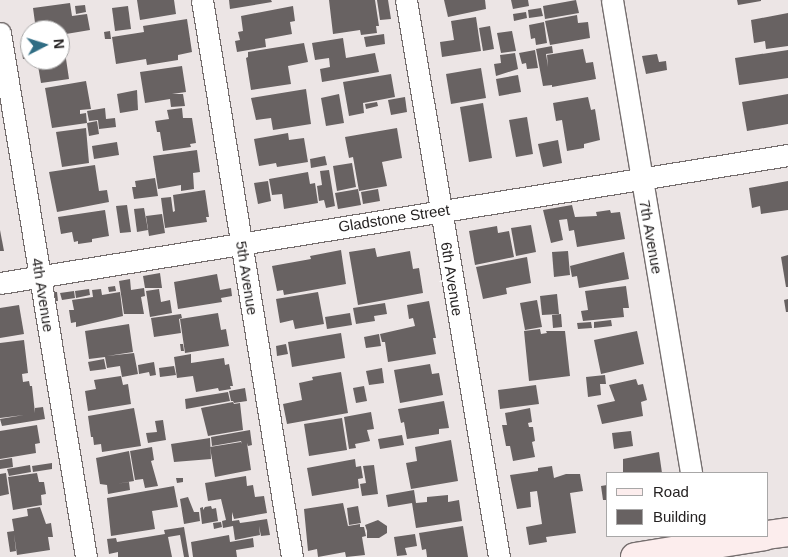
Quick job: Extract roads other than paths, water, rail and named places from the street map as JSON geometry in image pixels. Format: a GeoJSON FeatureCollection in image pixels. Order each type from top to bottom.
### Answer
{"type":"FeatureCollection","features":[{"type":"Feature","properties":{"kind":"street","name":"5th Avenue"},"geometry":{"type":"LineString","coordinates":[[202,0],[292,557]]}},
{"type":"Feature","properties":{"kind":"street","name":"6th Avenue"},"geometry":{"type":"LineString","coordinates":[[406,0],[498,557]]}},
{"type":"Feature","properties":{"kind":"street","name":"7th Avenue"},"geometry":{"type":"LineString","coordinates":[[612,0],[691,472]]}},
{"type":"Feature","properties":{"kind":"street","name":"4th Avenue"},"geometry":{"type":"LineString","coordinates":[[0,32],[86,557]]}},
{"type":"Feature","properties":{"kind":"street","name":"Gladstone Street"},"geometry":{"type":"LineString","coordinates":[[0,283],[788,155]]}},
{"type":"Feature","properties":{"kind":"street"},"geometry":{"type":"LineString","coordinates":[[768,536],[788,532]]}},
{"type":"Feature","properties":{"kind":"street"},"geometry":{"type":"LineString","coordinates":[[635,557],[760,537]]}}]}
